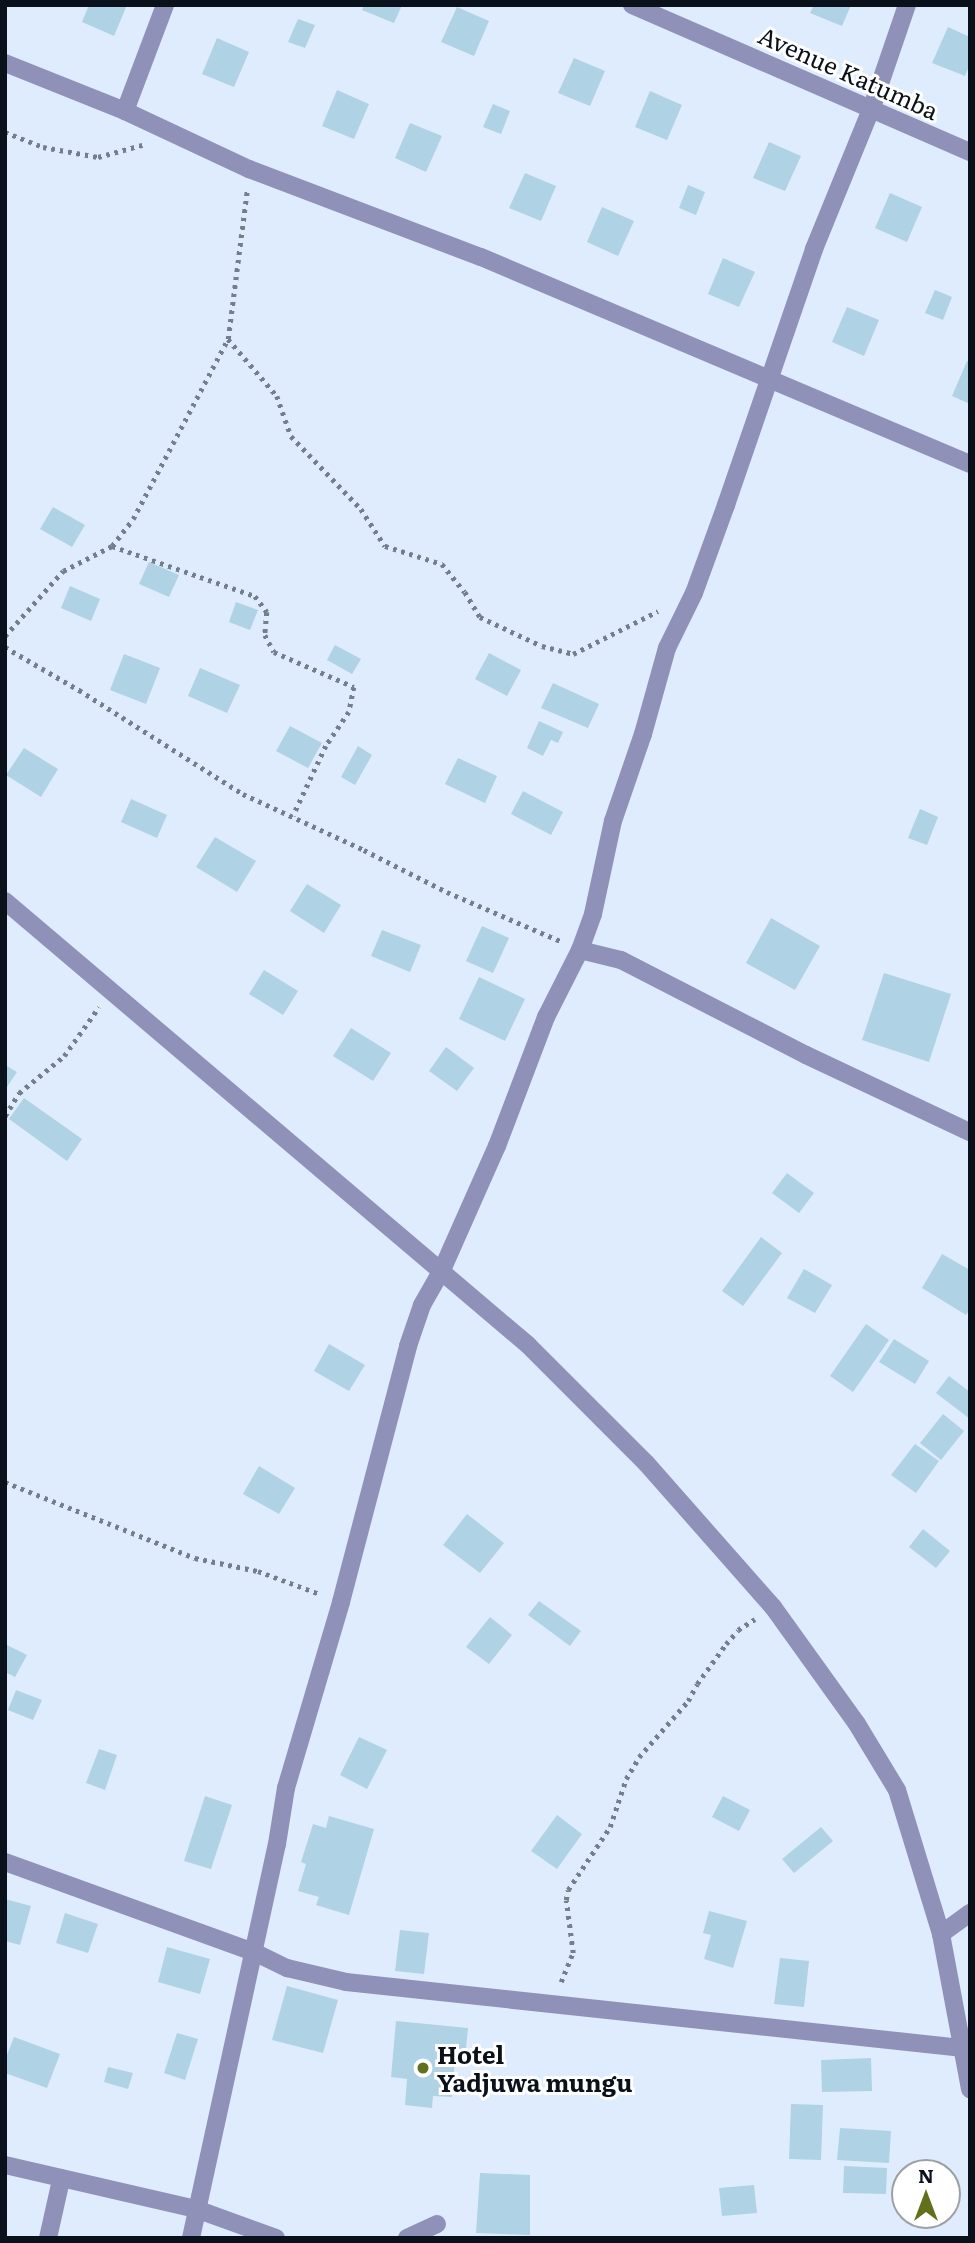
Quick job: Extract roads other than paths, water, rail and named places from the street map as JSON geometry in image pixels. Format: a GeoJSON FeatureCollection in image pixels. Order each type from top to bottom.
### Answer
{"type":"FeatureCollection","features":[{"type":"Feature","properties":{"kind":"street"},"geometry":{"type":"LineString","coordinates":[[125,111],[165,5]]}},
{"type":"Feature","properties":{"kind":"street","name":"Avenue Katumba"},"geometry":{"type":"LineString","coordinates":[[632,5],[872,107],[970,152]]}},
{"type":"Feature","properties":{"kind":"street"},"geometry":{"type":"LineString","coordinates":[[191,2238],[254,1952],[286,1788],[341,1602],[408,1346],[422,1305],[442,1270],[496,1146],[547,1017],[580,950],[593,914],[613,821],[643,734],[667,648],[694,593],[814,249],[872,107],[907,5]]}},
{"type":"Feature","properties":{"kind":"street"},"geometry":{"type":"LineString","coordinates":[[5,63],[125,111],[249,169],[481,257],[970,464]]}},
{"type":"Feature","properties":{"kind":"street"},"geometry":{"type":"LineString","coordinates":[[5,901],[528,1345],[646,1463],[773,1607],[857,1724],[897,1790],[941,1934],[970,2089]]}},
{"type":"Feature","properties":{"kind":"street"},"geometry":{"type":"LineString","coordinates":[[580,950],[621,960],[806,1055],[970,1132]]}},
{"type":"Feature","properties":{"kind":"street"},"geometry":{"type":"LineString","coordinates":[[5,1862],[254,1952],[287,1968],[346,1982],[963,2048]]}},
{"type":"Feature","properties":{"kind":"street"},"geometry":{"type":"LineString","coordinates":[[941,1934],[970,1913]]}},
{"type":"Feature","properties":{"kind":"street"},"geometry":{"type":"LineString","coordinates":[[5,2165],[196,2210],[276,2238]]}},
{"type":"Feature","properties":{"kind":"street"},"geometry":{"type":"LineString","coordinates":[[48,2238],[61,2180]]}},
{"type":"Feature","properties":{"kind":"street"},"geometry":{"type":"LineString","coordinates":[[407,2238],[437,2224]]}},
{"type":"Feature","properties":{"kind":"place","name":"Hotel Yadjuwa mungu"},"geometry":{"type":"Point","coordinates":[423,2068]}}]}
